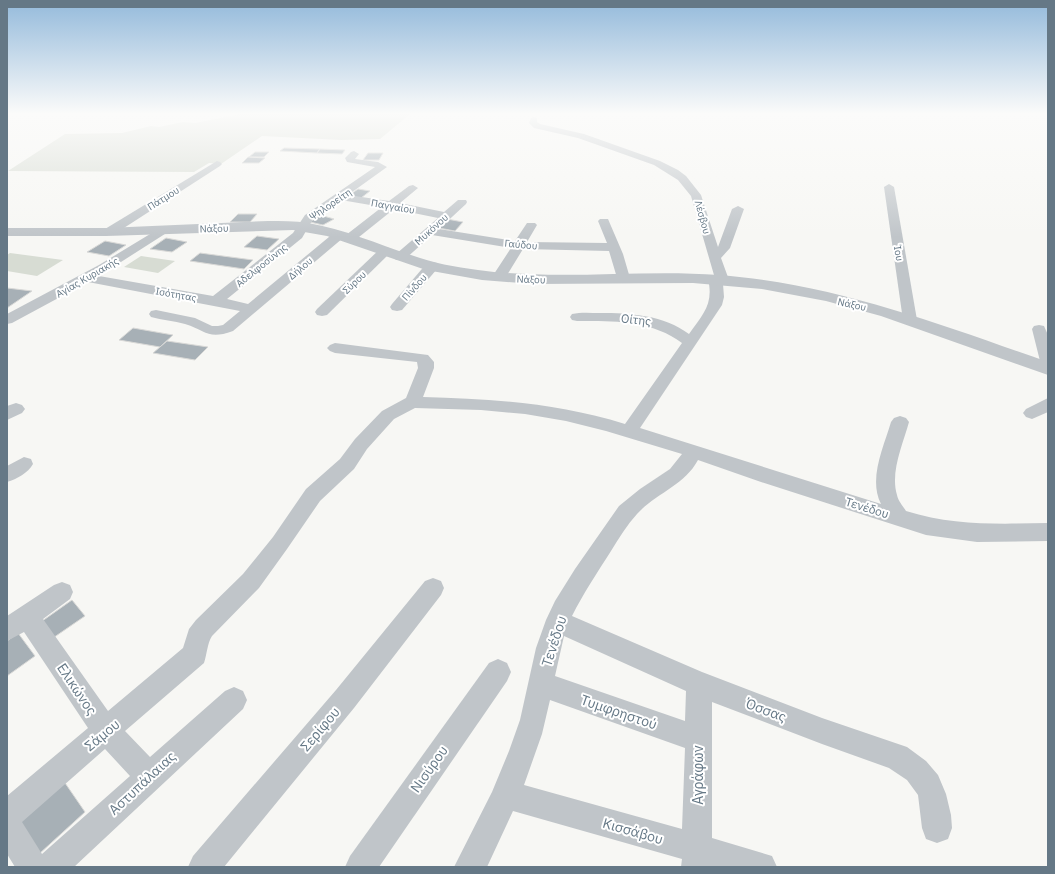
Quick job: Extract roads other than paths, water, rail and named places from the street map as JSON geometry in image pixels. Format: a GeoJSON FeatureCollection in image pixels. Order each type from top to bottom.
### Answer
{"type":"FeatureCollection","features":[{"type":"Feature","properties":{"kind":"street","name":"Ψηλορείτη"},"geometry":{"type":"LineString","coordinates":[[303,227],[309,217],[382,167],[379,165],[350,160],[353,155]]}},
{"type":"Feature","properties":{"kind":"street","name":"Λέσβου"},"geometry":{"type":"LineString","coordinates":[[629,431],[706,320],[719,294],[715,257],[696,195],[674,172],[657,163],[634,155]]}},
{"type":"Feature","properties":{"kind":"street","name":"Πάτμου"},"geometry":{"type":"LineString","coordinates":[[109,232],[217,164]]}},
{"type":"Feature","properties":{"kind":"street","name":"Ίου"},"geometry":{"type":"LineString","coordinates":[[889,187],[910,320]]}},
{"type":"Feature","properties":{"kind":"street","name":"Δήλου"},"geometry":{"type":"LineString","coordinates":[[156,314],[190,321],[210,330],[219,331],[228,328],[345,237],[392,205],[413,188]]}},
{"type":"Feature","properties":{"kind":"street","name":"Παγγαίου"},"geometry":{"type":"LineString","coordinates":[[340,197],[392,205],[446,216]]}},
{"type":"Feature","properties":{"kind":"street","name":"Μυκόνου"},"geometry":{"type":"LineString","coordinates":[[392,254],[430,231],[462,202]]}},
{"type":"Feature","properties":{"kind":"street"},"geometry":{"type":"LineString","coordinates":[[715,257],[724,248],[738,209]]}},
{"type":"Feature","properties":{"kind":"street"},"geometry":{"type":"LineString","coordinates":[[604,221],[623,278]]}},
{"type":"Feature","properties":{"kind":"street"},"geometry":{"type":"LineString","coordinates":[[499,277],[531,225]]}},
{"type":"Feature","properties":{"kind":"street","name":"Νάξου"},"geometry":{"type":"LineString","coordinates":[[7,232],[109,232],[303,227],[345,237],[392,254],[432,266],[499,277],[577,280],[658,278],[718,280],[753,284],[807,294],[887,312],[1048,369]]}},
{"type":"Feature","properties":{"kind":"street","name":"Αδελφοσύνης"},"geometry":{"type":"LineString","coordinates":[[216,301],[295,238],[303,227]]}},
{"type":"Feature","properties":{"kind":"street","name":"Αγίας Κυριακής"},"geometry":{"type":"LineString","coordinates":[[7,320],[87,278],[164,230]]}},
{"type":"Feature","properties":{"kind":"street","name":"Γαύδου"},"geometry":{"type":"LineString","coordinates":[[430,231],[518,245],[613,247]]}},
{"type":"Feature","properties":{"kind":"street","name":"Σύρου"},"geometry":{"type":"LineString","coordinates":[[322,312],[392,254]]}},
{"type":"Feature","properties":{"kind":"street","name":"Πίνδου"},"geometry":{"type":"LineString","coordinates":[[397,307],[432,266]]}},
{"type":"Feature","properties":{"kind":"street","name":"Ισότητας"},"geometry":{"type":"LineString","coordinates":[[87,278],[216,301],[256,305]]}},
{"type":"Feature","properties":{"kind":"street","name":"Οίτης"},"geometry":{"type":"LineString","coordinates":[[577,317],[646,320],[677,331],[691,342]]}},
{"type":"Feature","properties":{"kind":"street"},"geometry":{"type":"LineString","coordinates":[[1039,329],[1048,361]]}},
{"type":"Feature","properties":{"kind":"street"},"geometry":{"type":"LineString","coordinates":[[335,348],[422,358],[426,362],[426,368],[412,402]]}},
{"type":"Feature","properties":{"kind":"street","name":"Τενέδου"},"geometry":{"type":"LineString","coordinates":[[412,402],[481,404],[525,408],[566,415],[629,431],[693,450],[768,477],[926,526],[963,532],[999,534],[1048,532]]}},
{"type":"Feature","properties":{"kind":"street","name":"Σάμου"},"geometry":{"type":"LineString","coordinates":[[7,815],[195,654],[196,639],[206,624],[251,581],[280,543],[302,508],[313,495],[347,464],[361,444],[388,415],[412,402]]}},
{"type":"Feature","properties":{"kind":"street"},"geometry":{"type":"LineString","coordinates":[[1032,413],[1048,404]]}},
{"type":"Feature","properties":{"kind":"street"},"geometry":{"type":"LineString","coordinates":[[899,518],[886,496],[885,486],[900,422]]}},
{"type":"Feature","properties":{"kind":"street","name":"Τενέδου"},"geometry":{"type":"LineString","coordinates":[[470,867],[506,794],[529,734],[547,656],[558,622],[572,594],[616,526],[638,500],[685,468],[693,450]]}},
{"type":"Feature","properties":{"kind":"street"},"geometry":{"type":"LineString","coordinates":[[7,475],[24,464]]}},
{"type":"Feature","properties":{"kind":"street","name":"Σερίφου"},"geometry":{"type":"LineString","coordinates":[[204,867],[345,699],[433,588]]}},
{"type":"Feature","properties":{"kind":"street"},"geometry":{"type":"LineString","coordinates":[[17,623],[62,592]]}},
{"type":"Feature","properties":{"kind":"street","name":"Όσσας"},"geometry":{"type":"LineString","coordinates":[[558,622],[699,684],[814,728],[897,757],[919,772],[930,786],[934,797],[937,828]]}},
{"type":"Feature","properties":{"kind":"street","name":"Ελικώνος"},"geometry":{"type":"LineString","coordinates":[[17,623],[106,731],[149,776]]}},
{"type":"Feature","properties":{"kind":"street","name":"Νισύρου"},"geometry":{"type":"LineString","coordinates":[[361,867],[498,672]]}},
{"type":"Feature","properties":{"kind":"street","name":"Τυμφρηστού"},"geometry":{"type":"LineString","coordinates":[[541,684],[698,739]]}},
{"type":"Feature","properties":{"kind":"street","name":"Αγράφων"},"geometry":{"type":"LineString","coordinates":[[697,858],[699,684]]}},
{"type":"Feature","properties":{"kind":"street","name":"Αστυπάλαιας"},"geometry":{"type":"LineString","coordinates":[[51,867],[234,700]]}},
{"type":"Feature","properties":{"kind":"street","name":"Κισσάβου"},"geometry":{"type":"LineString","coordinates":[[506,794],[697,858],[760,867]]}},
{"type":"Feature","properties":{"kind":"street"},"geometry":{"type":"LineString","coordinates":[[7,826],[32,867]]}}]}
